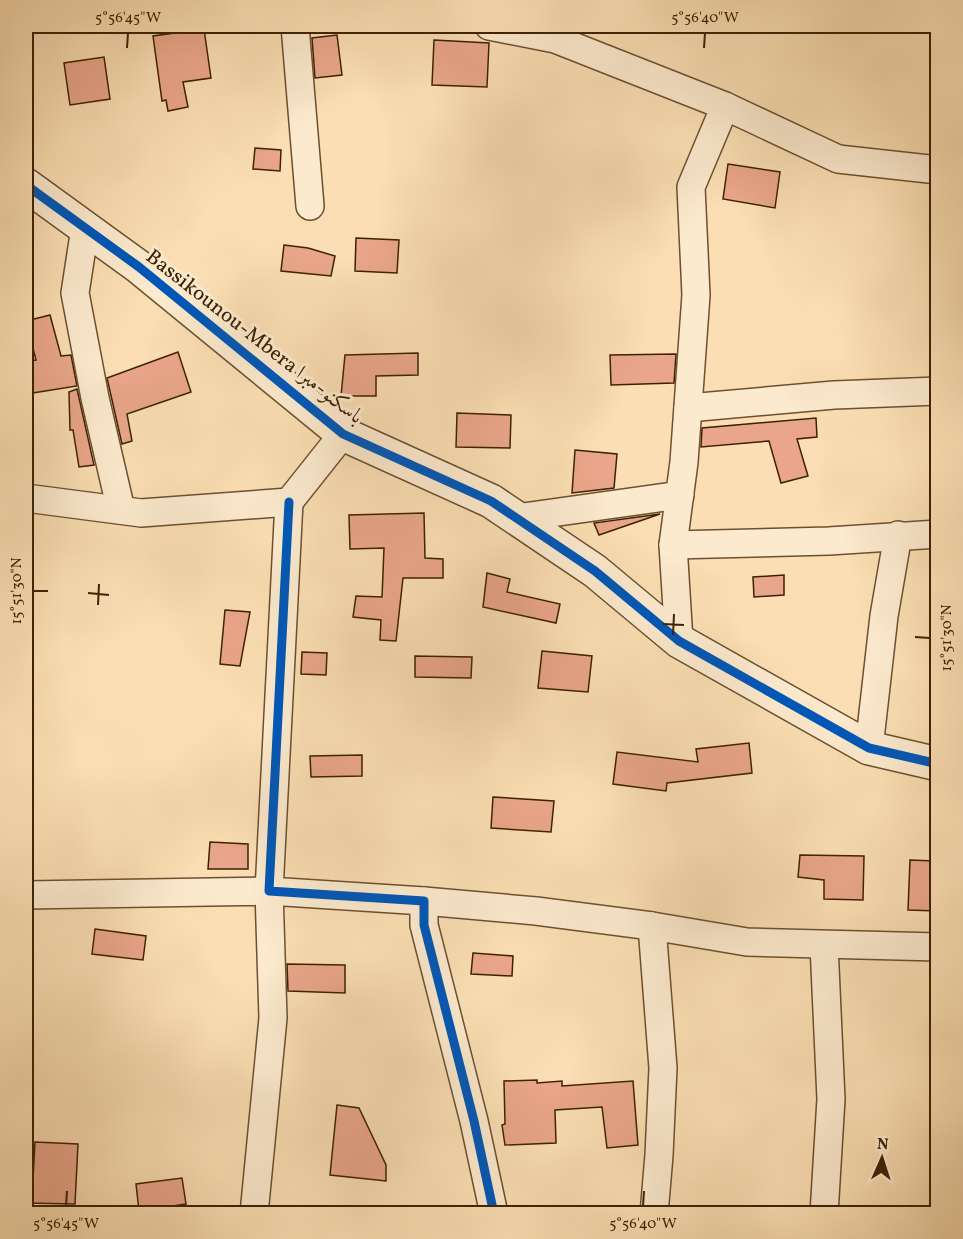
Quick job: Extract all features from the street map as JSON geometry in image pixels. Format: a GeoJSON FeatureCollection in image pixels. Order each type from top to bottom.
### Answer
{"type":"FeatureCollection","features":[{"type":"Feature","properties":{"kind":"street"},"geometry":{"type":"LineString","coordinates":[[295,26],[310,207]]}},
{"type":"Feature","properties":{"kind":"street"},"geometry":{"type":"LineString","coordinates":[[489,26],[556,32],[725,106],[838,159],[938,170]]}},
{"type":"Feature","properties":{"kind":"street"},"geometry":{"type":"LineString","coordinates":[[679,640],[673,545],[680,495],[696,295],[690,187],[725,106]]}},
{"type":"Feature","properties":{"kind":"street","name":"Bassikounou-Mbera باسكنو-مبرا"},"geometry":{"type":"LineString","coordinates":[[26,185],[139,267],[343,434],[491,501],[595,571],[679,640],[869,747],[938,764]]}},
{"type":"Feature","properties":{"kind":"street"},"geometry":{"type":"LineString","coordinates":[[86,228],[75,293],[95,398],[121,510]]}},
{"type":"Feature","properties":{"kind":"street"},"geometry":{"type":"LineString","coordinates":[[688,408],[834,395],[938,391]]}},
{"type":"Feature","properties":{"kind":"street"},"geometry":{"type":"LineString","coordinates":[[254,1214],[273,1018],[269,891],[289,502],[343,434]]}},
{"type":"Feature","properties":{"kind":"street"},"geometry":{"type":"LineString","coordinates":[[516,518],[680,495]]}},
{"type":"Feature","properties":{"kind":"street"},"geometry":{"type":"LineString","coordinates":[[26,498],[141,513],[289,502]]}},
{"type":"Feature","properties":{"kind":"street"},"geometry":{"type":"LineString","coordinates":[[673,545],[829,542],[898,535],[938,534]]}},
{"type":"Feature","properties":{"kind":"street"},"geometry":{"type":"LineString","coordinates":[[869,747],[884,616],[898,535]]}},
{"type":"Feature","properties":{"kind":"street"},"geometry":{"type":"LineString","coordinates":[[26,895],[269,891],[536,911],[652,926],[747,942],[938,947]]}},
{"type":"Feature","properties":{"kind":"street"},"geometry":{"type":"LineString","coordinates":[[424,902],[424,925],[474,1121],[494,1214]]}},
{"type":"Feature","properties":{"kind":"street"},"geometry":{"type":"LineString","coordinates":[[652,926],[663,1068],[654,1214]]}},
{"type":"Feature","properties":{"kind":"street"},"geometry":{"type":"LineString","coordinates":[[824,945],[831,1099],[824,1214]]}},
{"type":"Feature","properties":{"kind":"building"},"geometry":{"type":"Polygon","coordinates":[[[204,29],[211,78],[183,82],[188,107],[168,111],[166,100],[162,101],[153,36],[204,29]]]}},
{"type":"Feature","properties":{"kind":"building"},"geometry":{"type":"Polygon","coordinates":[[[337,35],[342,75],[315,78],[312,38],[337,35]]]}},
{"type":"Feature","properties":{"kind":"building"},"geometry":{"type":"Polygon","coordinates":[[[434,40],[489,43],[487,87],[432,85],[434,40]]]}},
{"type":"Feature","properties":{"kind":"building"},"geometry":{"type":"Polygon","coordinates":[[[104,57],[110,99],[70,105],[64,63],[104,57]]]}},
{"type":"Feature","properties":{"kind":"building"},"geometry":{"type":"Polygon","coordinates":[[[255,148],[281,150],[280,171],[253,169],[255,148]]]}},
{"type":"Feature","properties":{"kind":"building"},"geometry":{"type":"Polygon","coordinates":[[[728,164],[780,172],[775,208],[723,199],[728,164]]]}},
{"type":"Feature","properties":{"kind":"building"},"geometry":{"type":"Polygon","coordinates":[[[356,238],[399,240],[397,273],[355,271],[356,238]]]}},
{"type":"Feature","properties":{"kind":"building"},"geometry":{"type":"Polygon","coordinates":[[[284,245],[308,248],[335,256],[331,276],[281,271],[284,245]]]}},
{"type":"Feature","properties":{"kind":"building"},"geometry":{"type":"Polygon","coordinates":[[[50,315],[61,356],[71,355],[77,386],[26,394],[26,361],[36,360],[26,321],[50,315]]]}},
{"type":"Feature","properties":{"kind":"building"},"geometry":{"type":"Polygon","coordinates":[[[178,352],[191,392],[127,414],[132,441],[122,444],[107,378],[178,352]]]}},
{"type":"Feature","properties":{"kind":"building"},"geometry":{"type":"Polygon","coordinates":[[[418,353],[418,375],[376,376],[376,396],[341,396],[345,355],[418,353]]]}},
{"type":"Feature","properties":{"kind":"building"},"geometry":{"type":"Polygon","coordinates":[[[676,354],[674,383],[611,385],[610,355],[676,354]]]}},
{"type":"Feature","properties":{"kind":"building"},"geometry":{"type":"Polygon","coordinates":[[[77,389],[94,465],[79,467],[73,430],[70,430],[69,392],[77,389]]]}},
{"type":"Feature","properties":{"kind":"building"},"geometry":{"type":"Polygon","coordinates":[[[457,413],[511,415],[510,448],[456,447],[457,413]]]}},
{"type":"Feature","properties":{"kind":"building"},"geometry":{"type":"Polygon","coordinates":[[[816,418],[817,437],[797,439],[808,476],[781,483],[769,441],[701,447],[702,428],[816,418]]]}},
{"type":"Feature","properties":{"kind":"building"},"geometry":{"type":"Polygon","coordinates":[[[575,450],[617,454],[614,488],[572,493],[575,450]]]}},
{"type":"Feature","properties":{"kind":"building"},"geometry":{"type":"Polygon","coordinates":[[[424,513],[425,558],[443,559],[443,578],[403,578],[396,641],[380,640],[381,620],[353,617],[356,596],[382,597],[384,548],[350,549],[349,515],[424,513]]]}},
{"type":"Feature","properties":{"kind":"building"},"geometry":{"type":"Polygon","coordinates":[[[660,514],[599,535],[594,523],[660,514]]]}},
{"type":"Feature","properties":{"kind":"building"},"geometry":{"type":"Polygon","coordinates":[[[487,573],[510,579],[507,592],[560,604],[556,623],[483,607],[487,573]]]}},
{"type":"Feature","properties":{"kind":"building"},"geometry":{"type":"Polygon","coordinates":[[[784,575],[784,595],[754,597],[753,577],[784,575]]]}},
{"type":"Feature","properties":{"kind":"building"},"geometry":{"type":"Polygon","coordinates":[[[225,610],[250,612],[240,666],[220,664],[225,610]]]}},
{"type":"Feature","properties":{"kind":"building"},"geometry":{"type":"Polygon","coordinates":[[[542,651],[592,656],[588,692],[538,688],[542,651]]]}},
{"type":"Feature","properties":{"kind":"building"},"geometry":{"type":"Polygon","coordinates":[[[302,652],[327,653],[326,675],[301,674],[302,652]]]}},
{"type":"Feature","properties":{"kind":"building"},"geometry":{"type":"Polygon","coordinates":[[[415,656],[472,657],[471,678],[415,677],[415,656]]]}},
{"type":"Feature","properties":{"kind":"building"},"geometry":{"type":"Polygon","coordinates":[[[749,743],[752,773],[667,783],[666,791],[613,784],[617,752],[698,762],[696,749],[749,743]]]}},
{"type":"Feature","properties":{"kind":"building"},"geometry":{"type":"Polygon","coordinates":[[[362,755],[362,776],[311,777],[310,756],[362,755]]]}},
{"type":"Feature","properties":{"kind":"building"},"geometry":{"type":"Polygon","coordinates":[[[493,797],[554,801],[551,832],[491,828],[493,797]]]}},
{"type":"Feature","properties":{"kind":"building"},"geometry":{"type":"Polygon","coordinates":[[[210,842],[248,844],[248,869],[208,869],[210,842]]]}},
{"type":"Feature","properties":{"kind":"building"},"geometry":{"type":"Polygon","coordinates":[[[800,855],[864,856],[863,900],[824,899],[824,880],[798,877],[800,855]]]}},
{"type":"Feature","properties":{"kind":"building"},"geometry":{"type":"Polygon","coordinates":[[[910,860],[934,861],[933,877],[938,877],[938,911],[908,910],[910,860]]]}},
{"type":"Feature","properties":{"kind":"building"},"geometry":{"type":"Polygon","coordinates":[[[95,929],[146,936],[143,960],[92,954],[95,929]]]}},
{"type":"Feature","properties":{"kind":"building"},"geometry":{"type":"Polygon","coordinates":[[[473,953],[513,956],[512,976],[471,974],[473,953]]]}},
{"type":"Feature","properties":{"kind":"building"},"geometry":{"type":"Polygon","coordinates":[[[287,964],[345,965],[345,993],[288,991],[287,964]]]}},
{"type":"Feature","properties":{"kind":"building"},"geometry":{"type":"Polygon","coordinates":[[[537,1080],[537,1083],[562,1081],[562,1086],[633,1081],[638,1145],[607,1148],[602,1107],[555,1110],[556,1143],[505,1145],[502,1125],[505,1124],[504,1081],[537,1080]]]}},
{"type":"Feature","properties":{"kind":"building"},"geometry":{"type":"Polygon","coordinates":[[[337,1105],[359,1108],[386,1165],[386,1181],[330,1175],[337,1105]]]}},
{"type":"Feature","properties":{"kind":"building"},"geometry":{"type":"Polygon","coordinates":[[[35,1142],[78,1144],[75,1204],[26,1203],[26,1179],[33,1179],[35,1142]]]}},
{"type":"Feature","properties":{"kind":"building"},"geometry":{"type":"Polygon","coordinates":[[[182,1178],[186,1204],[139,1211],[136,1184],[182,1178]]]}},
{"type":"Feature","properties":{"kind":"cycle path"},"geometry":{"type":"LineString","coordinates":[[26,185],[139,267],[343,434],[491,501],[595,571],[679,641],[869,748],[938,764]]}},
{"type":"Feature","properties":{"kind":"cycle path"},"geometry":{"type":"LineString","coordinates":[[289,502],[269,891],[424,901],[424,925],[474,1121],[494,1214]]}}]}
